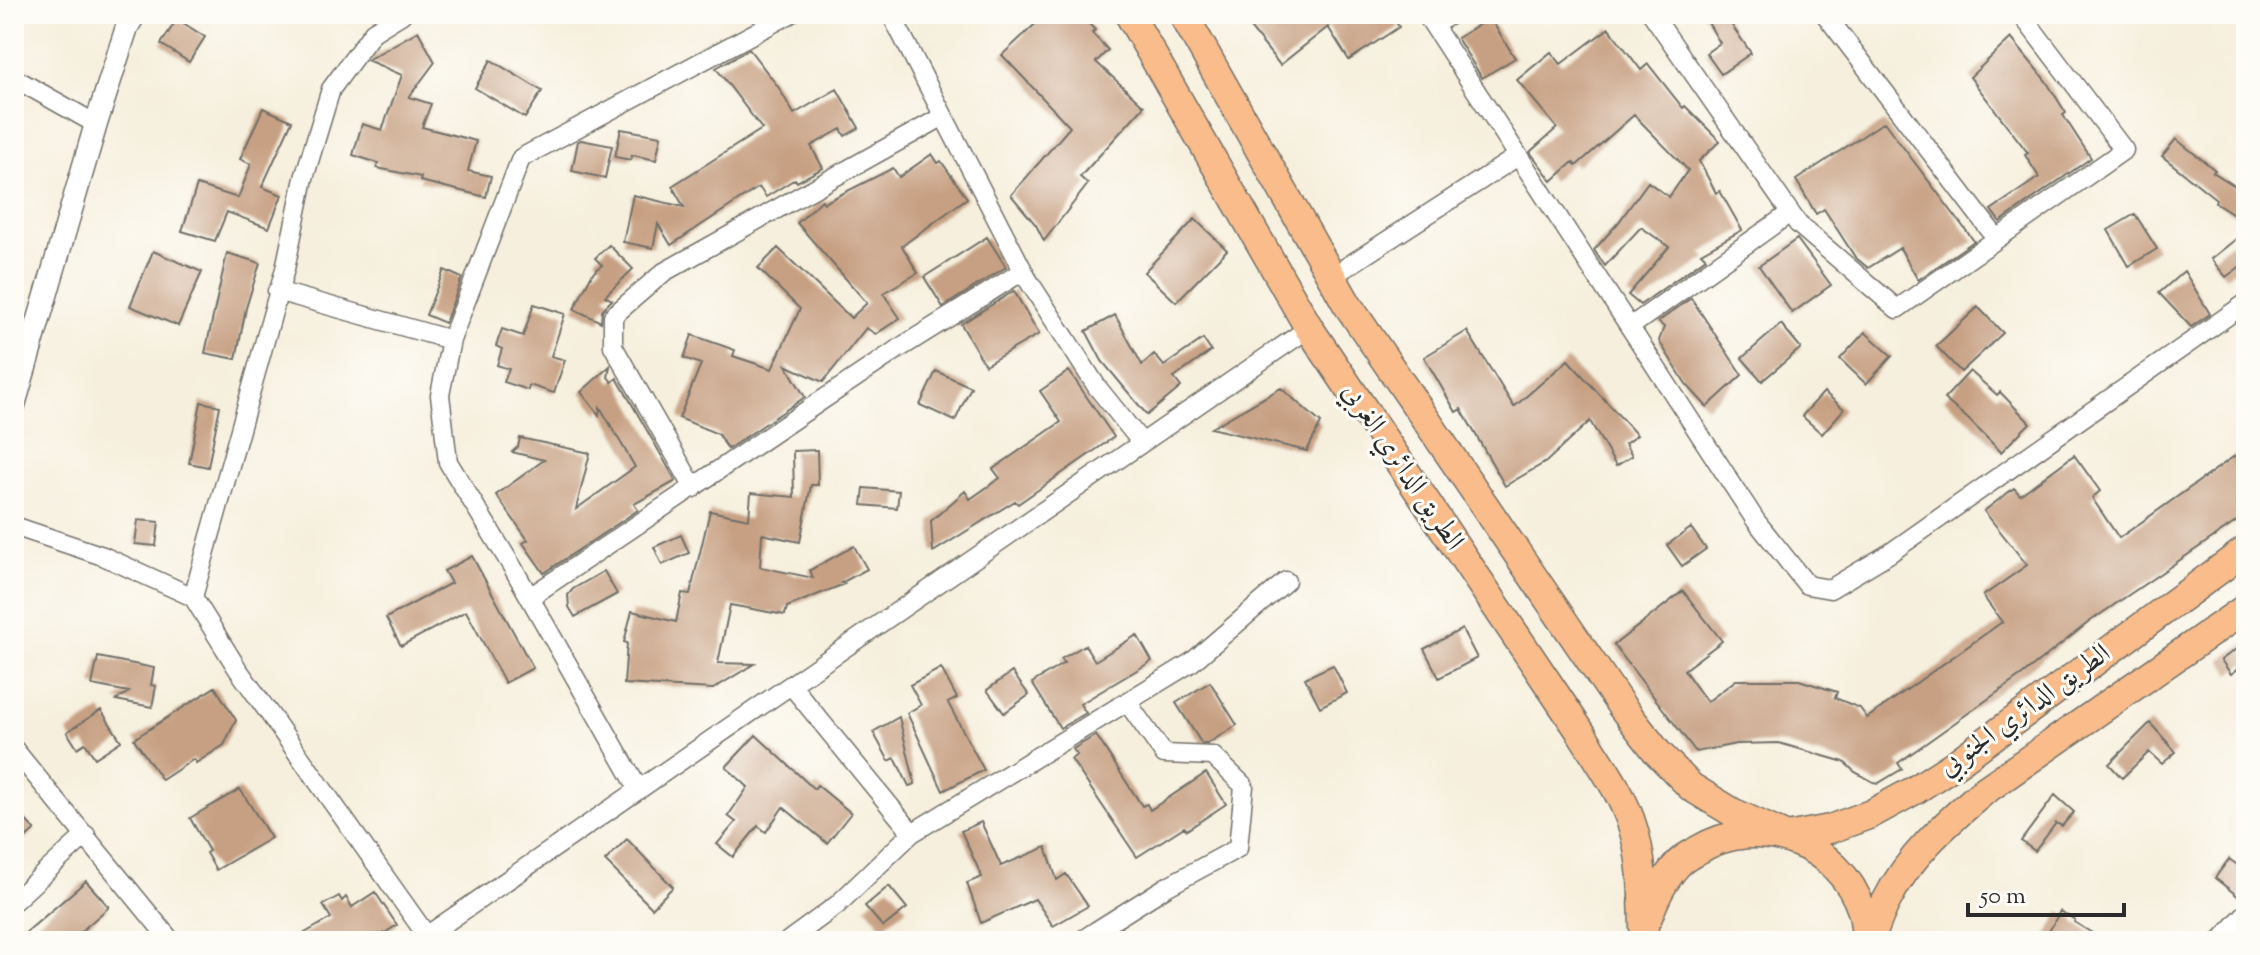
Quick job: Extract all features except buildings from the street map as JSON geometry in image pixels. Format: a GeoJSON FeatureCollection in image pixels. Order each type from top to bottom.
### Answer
{"type":"FeatureCollection","features":[{"type":"Feature","properties":{"kind":"main road","name":"الطريق الدائري الغربي"},"geometry":{"type":"LineString","coordinates":[[1129,14],[1309,328],[1614,786],[1633,826],[1643,875],[1644,934]]}},
{"type":"Feature","properties":{"kind":"main road","name":"الطريق الدائري الغربي"},"geometry":{"type":"LineString","coordinates":[[1183,14],[1331,277],[1613,694],[1657,752],[1691,787],[1732,812],[1820,853],[1846,879],[1862,911],[1868,941]]}},
{"type":"Feature","properties":{"kind":"main road"},"geometry":{"type":"LineString","coordinates":[[1160,70],[1201,47]]}},
{"type":"Feature","properties":{"kind":"main road","name":"الطريق الدائري الجنوبي"},"geometry":{"type":"LineString","coordinates":[[1787,837],[1830,829],[1871,814],[1915,790],[1958,762],[2246,550]]}},
{"type":"Feature","properties":{"kind":"main road","name":"الطريق الدائري الجنوبي"},"geometry":{"type":"LineString","coordinates":[[1868,941],[1887,899],[1911,862],[1945,825],[1984,791],[2246,608]]}},
{"type":"Feature","properties":{"kind":"main road"},"geometry":{"type":"LineString","coordinates":[[1644,934],[1657,892],[1680,862],[1712,841],[1749,833],[1787,837]]}},
{"type":"Feature","properties":{"kind":"street"},"geometry":{"type":"LineString","coordinates":[[14,405],[22,346],[127,27],[135,14]]}},
{"type":"Feature","properties":{"kind":"street"},"geometry":{"type":"LineString","coordinates":[[193,597],[285,269],[304,178],[331,89],[373,32],[402,14]]}},
{"type":"Feature","properties":{"kind":"street"},"geometry":{"type":"LineString","coordinates":[[639,790],[530,597],[448,462],[440,395],[451,340],[521,158],[790,14]]}},
{"type":"Feature","properties":{"kind":"street"},"geometry":{"type":"LineString","coordinates":[[891,14],[1023,271],[1097,387],[1142,443]]}},
{"type":"Feature","properties":{"kind":"street"},"geometry":{"type":"LineString","coordinates":[[1452,14],[1429,19],[1756,521],[1807,585],[1830,589],[1890,553],[2246,303]]}},
{"type":"Feature","properties":{"kind":"street"},"geometry":{"type":"LineString","coordinates":[[1652,14],[1798,224],[1897,309],[2124,150],[2021,14]]}},
{"type":"Feature","properties":{"kind":"street"},"geometry":{"type":"LineString","coordinates":[[1825,14],[1997,239]]}},
{"type":"Feature","properties":{"kind":"street"},"geometry":{"type":"LineString","coordinates":[[14,78],[96,124]]}},
{"type":"Feature","properties":{"kind":"street"},"geometry":{"type":"LineString","coordinates":[[694,488],[613,346],[613,316],[664,272],[942,117]]}},
{"type":"Feature","properties":{"kind":"street"},"geometry":{"type":"LineString","coordinates":[[1331,277],[1518,156]]}},
{"type":"Feature","properties":{"kind":"street"},"geometry":{"type":"LineString","coordinates":[[1630,327],[1790,213]]}},
{"type":"Feature","properties":{"kind":"street"},"geometry":{"type":"LineString","coordinates":[[530,597],[898,349],[1023,271]]}},
{"type":"Feature","properties":{"kind":"street"},"geometry":{"type":"LineString","coordinates":[[277,291],[451,340]]}},
{"type":"Feature","properties":{"kind":"street"},"geometry":{"type":"LineString","coordinates":[[14,526],[103,556],[193,597],[237,668],[423,938],[1309,328]]}},
{"type":"Feature","properties":{"kind":"street"},"geometry":{"type":"LineString","coordinates":[[788,941],[837,905],[912,833],[1192,662],[1286,581]]}},
{"type":"Feature","properties":{"kind":"street"},"geometry":{"type":"LineString","coordinates":[[791,685],[912,833]]}},
{"type":"Feature","properties":{"kind":"street"},"geometry":{"type":"LineString","coordinates":[[1094,938],[1166,887],[1238,848],[1244,786],[1213,756],[1164,754],[1127,702]]}},
{"type":"Feature","properties":{"kind":"street"},"geometry":{"type":"LineString","coordinates":[[14,749],[171,941]]}},
{"type":"Feature","properties":{"kind":"street"},"geometry":{"type":"LineString","coordinates":[[14,901],[86,835]]}},
{"type":"Feature","properties":{"kind":"street"},"geometry":{"type":"LineString","coordinates":[[2220,941],[2246,913]]}}]}
